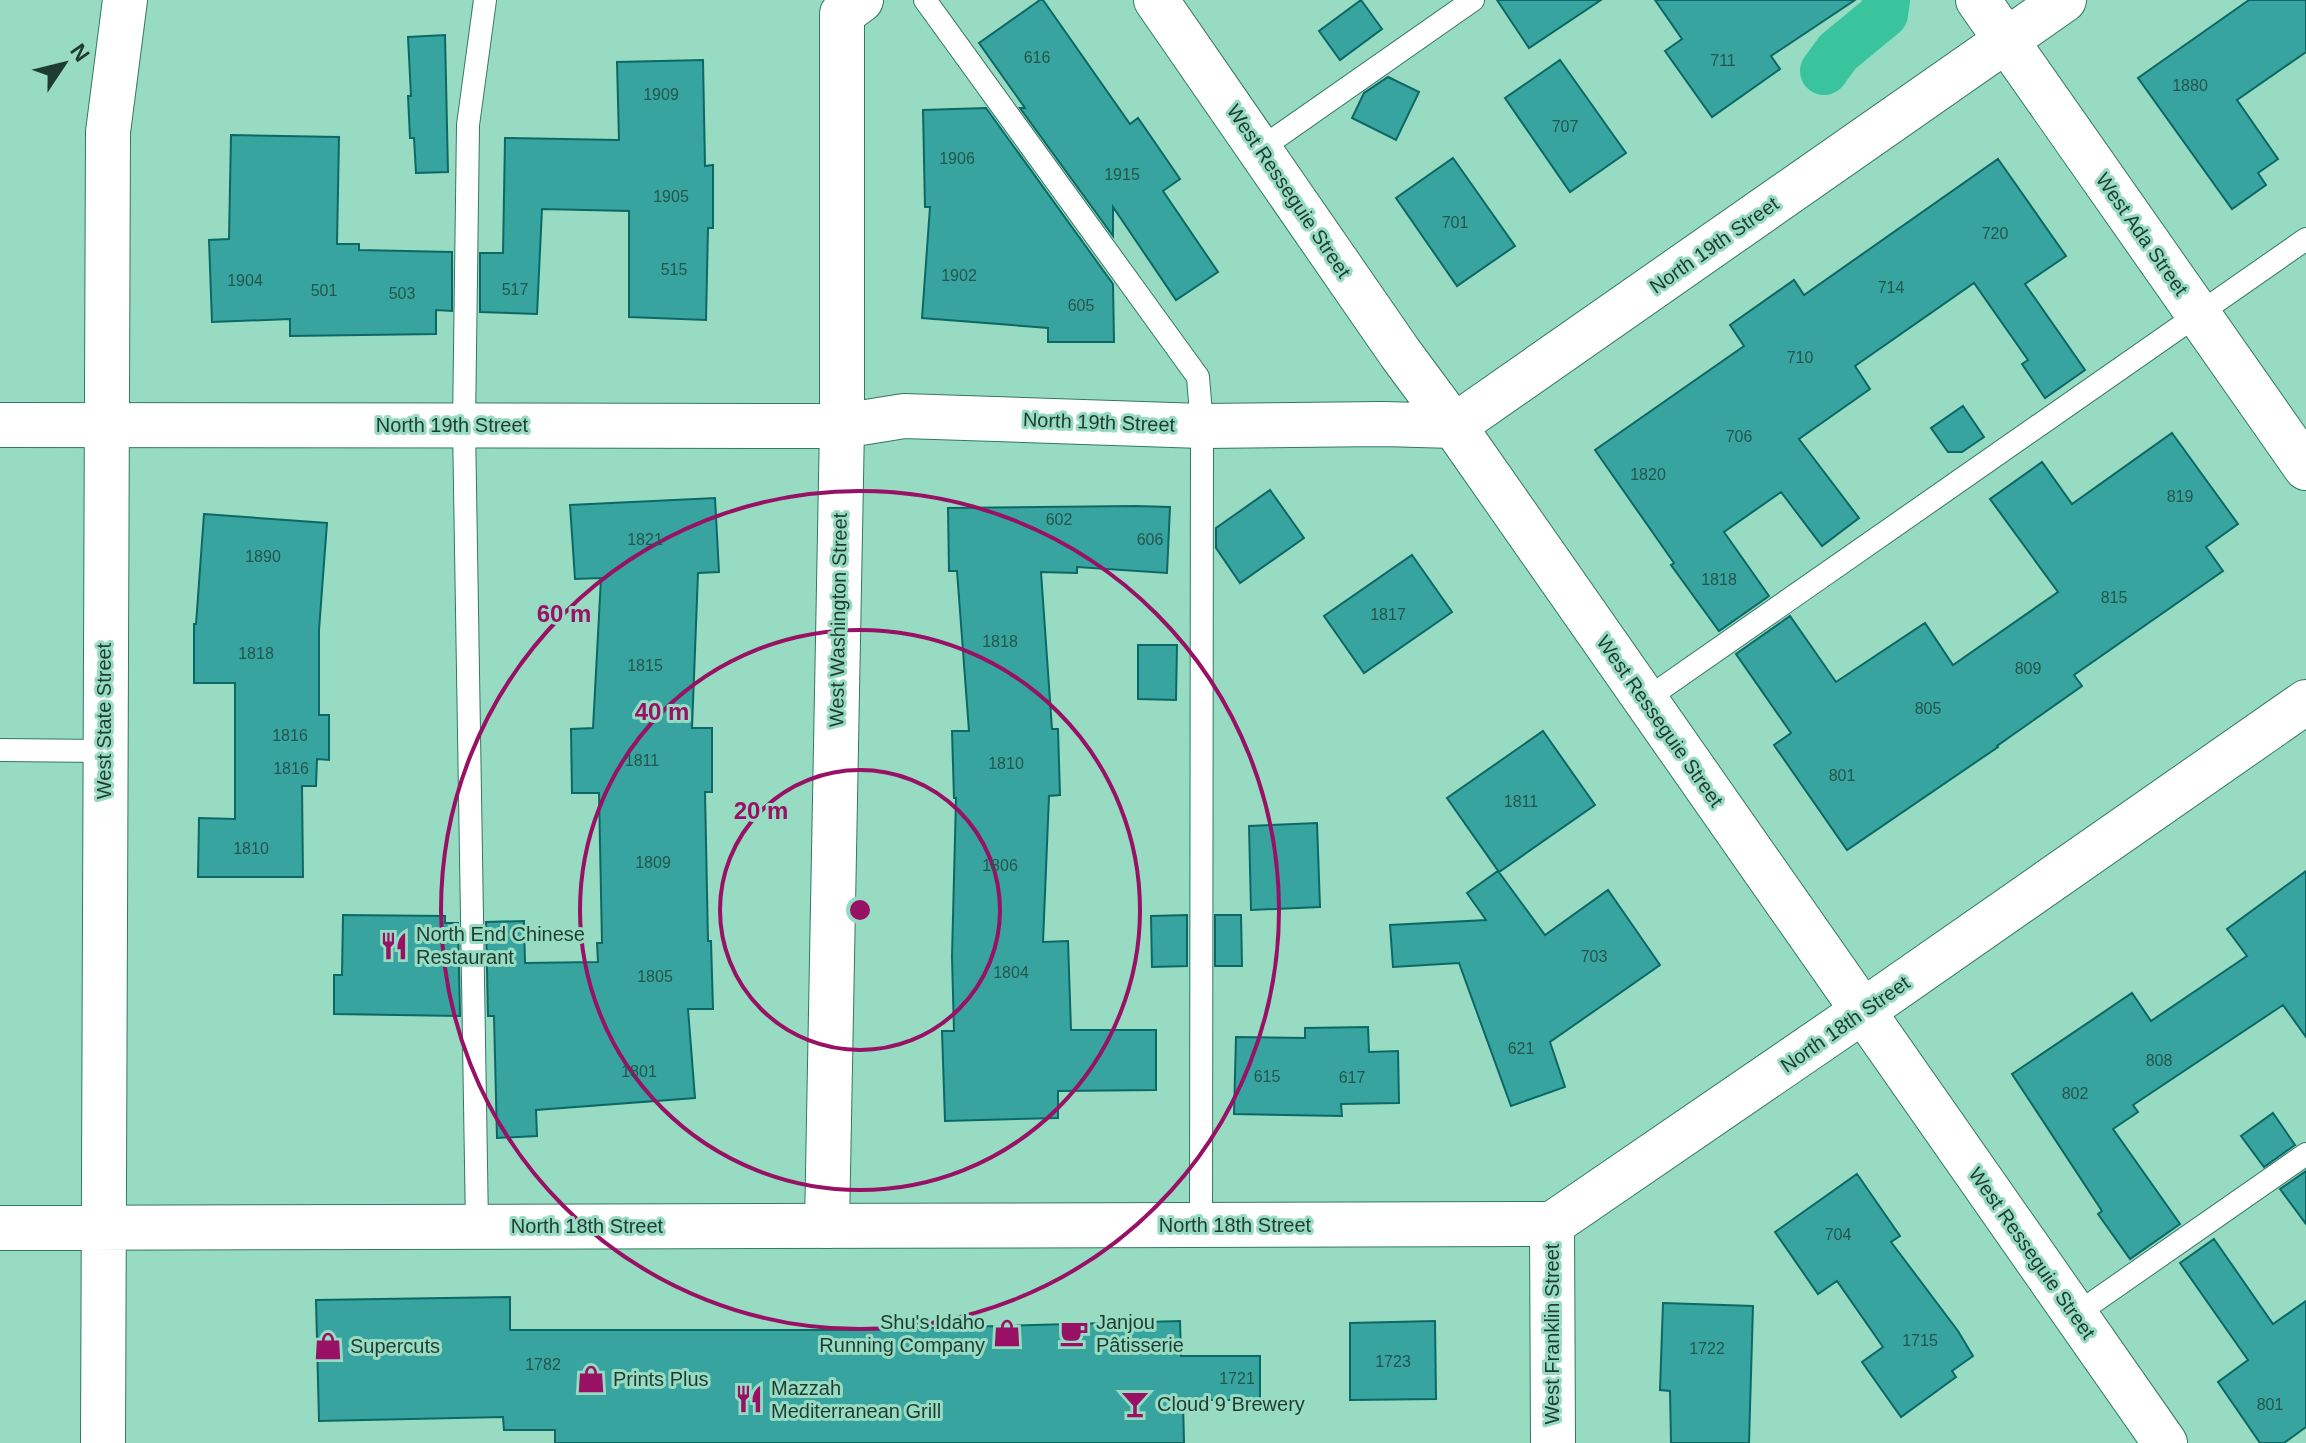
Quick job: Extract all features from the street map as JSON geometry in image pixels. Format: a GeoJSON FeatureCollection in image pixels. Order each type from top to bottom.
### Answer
{"type":"FeatureCollection","features":[{"type":"Feature","properties":{"kind":"street","name":"West State Street"},"geometry":{"type":"LineString","coordinates":[[103,1443],[108,132],[125,0]]}},
{"type":"Feature","properties":{"kind":"street","name":"West Resseguie Street"},"geometry":{"type":"LineString","coordinates":[[1156,0],[2165,1443]]}},
{"type":"Feature","properties":{"kind":"street","name":"West Ada Street"},"geometry":{"type":"LineString","coordinates":[[1978,0],[2306,468]]}},
{"type":"Feature","properties":{"kind":"street","name":"North 19th Street"},"geometry":{"type":"LineString","coordinates":[[0,425],[842,426],[904,416],[1202,426],[1454,426],[2064,0]]}},
{"type":"Feature","properties":{"kind":"street","name":"West Washington Street"},"geometry":{"type":"LineString","coordinates":[[827,1226],[851,7]]}},
{"type":"Feature","properties":{"kind":"street","name":"North 18th Street"},"geometry":{"type":"LineString","coordinates":[[0,1228],[1552,1224],[2306,702]]}},
{"type":"Feature","properties":{"kind":"street","name":"West Franklin Street"},"geometry":{"type":"LineString","coordinates":[[1552,1224],[1553,1443]]}},
{"type":"Feature","properties":{"kind":"lane"},"geometry":{"type":"LineString","coordinates":[[477,1226],[464,425],[468,125],[485,0]]}},
{"type":"Feature","properties":{"kind":"lane"},"geometry":{"type":"LineString","coordinates":[[925,0],[1198,377],[1202,426],[1201,1225]]}},
{"type":"Feature","properties":{"kind":"lane"},"geometry":{"type":"LineString","coordinates":[[1260,149],[1473,0]]}},
{"type":"Feature","properties":{"kind":"lane"},"geometry":{"type":"LineString","coordinates":[[1645,700],[2306,239]]}},
{"type":"Feature","properties":{"kind":"lane"},"geometry":{"type":"LineString","coordinates":[[0,750],[104,751]]}},
{"type":"Feature","properties":{"kind":"lane"},"geometry":{"type":"LineString","coordinates":[[2075,1315],[2306,1154]]}},
{"type":"Feature","properties":{"kind":"building"},"geometry":{"type":"Polygon","coordinates":[[[1043,0],[1130,124],[1138,118],[1180,179],[1163,191],[1218,272],[1176,300],[1113,207],[1113,236],[1020,108],[1025,108],[979,43],[1043,0]]]}},
{"type":"Feature","properties":{"kind":"building"},"geometry":{"type":"Polygon","coordinates":[[[1361,0],[1382,29],[1340,60],[1319,31],[1361,0]]]}},
{"type":"Feature","properties":{"kind":"building"},"geometry":{"type":"Polygon","coordinates":[[[1497,0],[1601,0],[1529,48],[1497,0]]]}},
{"type":"Feature","properties":{"kind":"building"},"geometry":{"type":"Polygon","coordinates":[[[1655,0],[1855,0],[1771,56],[1780,69],[1712,117],[1665,51],[1682,39],[1655,0]]]}},
{"type":"Feature","properties":{"kind":"building"},"geometry":{"type":"Polygon","coordinates":[[[2249,0],[2306,0],[2306,52],[2237,100],[2278,159],[2258,173],[2266,185],[2232,209],[2138,78],[2249,0]]]}},
{"type":"Feature","properties":{"kind":"building"},"geometry":{"type":"Polygon","coordinates":[[[445,35],[448,172],[416,173],[414,138],[410,138],[408,37],[445,35]]]}},
{"type":"Feature","properties":{"kind":"building"},"geometry":{"type":"Polygon","coordinates":[[[703,60],[705,166],[713,165],[713,228],[708,228],[706,320],[629,317],[629,211],[542,209],[537,314],[480,312],[480,253],[503,253],[505,138],[619,140],[617,62],[703,60]]]}},
{"type":"Feature","properties":{"kind":"building"},"geometry":{"type":"Polygon","coordinates":[[[1560,60],[1626,153],[1570,192],[1505,98],[1560,60]]]}},
{"type":"Feature","properties":{"kind":"building"},"geometry":{"type":"Polygon","coordinates":[[[1388,77],[1419,92],[1396,140],[1352,118],[1364,93],[1388,77]]]}},
{"type":"Feature","properties":{"kind":"building"},"geometry":{"type":"Polygon","coordinates":[[[986,108],[1113,284],[1114,342],[1048,342],[1048,328],[922,318],[930,207],[925,207],[923,110],[986,108]]]}},
{"type":"Feature","properties":{"kind":"building"},"geometry":{"type":"Polygon","coordinates":[[[231,135],[339,137],[337,244],[359,244],[359,250],[452,252],[452,311],[436,310],[436,334],[290,336],[290,319],[212,322],[209,240],[229,239],[231,135]]]}},
{"type":"Feature","properties":{"kind":"building"},"geometry":{"type":"Polygon","coordinates":[[[1453,158],[1515,246],[1457,286],[1396,198],[1453,158]]]}},
{"type":"Feature","properties":{"kind":"building"},"geometry":{"type":"Polygon","coordinates":[[[1998,159],[2066,256],[2025,284],[2085,370],[2045,398],[2022,364],[2028,360],[1974,283],[1855,366],[1870,389],[1799,439],[1859,518],[1822,546],[1781,492],[1724,532],[1769,596],[1719,631],[1595,450],[1744,346],[1730,325],[1794,280],[1804,295],[1998,159]]]}},
{"type":"Feature","properties":{"kind":"building"},"geometry":{"type":"Polygon","coordinates":[[[1963,406],[1984,437],[1962,452],[1948,452],[1931,428],[1963,406]]]}},
{"type":"Feature","properties":{"kind":"building"},"geometry":{"type":"Polygon","coordinates":[[[2172,433],[2238,524],[2206,547],[2223,571],[2074,675],[2082,686],[1847,850],[1774,745],[1791,733],[1736,654],[1790,616],[1836,682],[1925,623],[1953,665],[2058,592],[1990,499],[2042,462],[2072,504],[2172,433]]]}},
{"type":"Feature","properties":{"kind":"building"},"geometry":{"type":"Polygon","coordinates":[[[1270,490],[1304,538],[1240,583],[1216,548],[1216,528],[1270,490]]]}},
{"type":"Feature","properties":{"kind":"building"},"geometry":{"type":"Polygon","coordinates":[[[715,498],[719,572],[698,573],[692,728],[712,728],[712,792],[705,792],[708,941],[711,941],[713,1009],[688,1009],[695,1098],[536,1110],[537,1136],[497,1138],[494,1016],[488,1016],[486,922],[524,921],[525,963],[598,962],[597,943],[602,943],[599,793],[572,793],[571,729],[593,728],[601,578],[575,579],[570,505],[715,498]]]}},
{"type":"Feature","properties":{"kind":"building"},"geometry":{"type":"Polygon","coordinates":[[[1170,507],[1167,573],[1077,567],[1077,573],[1041,572],[1052,729],[1058,729],[1060,795],[1049,796],[1043,942],[1068,941],[1071,1030],[1156,1030],[1156,1090],[1058,1091],[1058,1118],[945,1121],[942,1031],[954,1031],[952,957],[956,798],[952,731],[969,731],[957,571],[949,571],[948,508],[1170,507]]]}},
{"type":"Feature","properties":{"kind":"building"},"geometry":{"type":"Polygon","coordinates":[[[204,514],[327,523],[319,630],[319,715],[329,715],[329,760],[317,759],[316,786],[302,786],[303,877],[198,877],[199,818],[235,819],[235,683],[194,683],[194,624],[204,514]]]}},
{"type":"Feature","properties":{"kind":"building"},"geometry":{"type":"Polygon","coordinates":[[[1412,555],[1452,612],[1364,673],[1324,616],[1412,555]]]}},
{"type":"Feature","properties":{"kind":"building"},"geometry":{"type":"Polygon","coordinates":[[[1138,645],[1177,645],[1176,700],[1138,699],[1138,645]]]}},
{"type":"Feature","properties":{"kind":"building"},"geometry":{"type":"Polygon","coordinates":[[[1543,731],[1595,805],[1499,872],[1447,798],[1543,731]]]}},
{"type":"Feature","properties":{"kind":"building"},"geometry":{"type":"Polygon","coordinates":[[[1317,823],[1320,907],[1251,910],[1249,826],[1317,823]]]}},
{"type":"Feature","properties":{"kind":"building"},"geometry":{"type":"Polygon","coordinates":[[[1498,871],[1545,935],[1608,890],[1660,965],[1550,1042],[1565,1087],[1511,1106],[1459,963],[1393,967],[1390,925],[1486,920],[1467,893],[1498,871]]]}},
{"type":"Feature","properties":{"kind":"building"},"geometry":{"type":"Polygon","coordinates":[[[2306,871],[2306,1037],[2283,1005],[2133,1105],[2138,1112],[2113,1129],[2180,1224],[2130,1259],[2098,1214],[2102,1211],[2012,1074],[2132,993],[2151,1021],[2247,956],[2227,929],[2306,871]]]}},
{"type":"Feature","properties":{"kind":"building","name":"North End Chinese Restaurant"},"geometry":{"type":"Polygon","coordinates":[[[343,915],[445,916],[445,923],[458,923],[460,1016],[334,1014],[334,975],[342,975],[343,915]]]}},
{"type":"Feature","properties":{"kind":"building"},"geometry":{"type":"Polygon","coordinates":[[[1187,915],[1187,966],[1152,967],[1151,916],[1187,915]]]}},
{"type":"Feature","properties":{"kind":"building"},"geometry":{"type":"Polygon","coordinates":[[[1215,915],[1241,915],[1242,966],[1215,966],[1215,915]]]}},
{"type":"Feature","properties":{"kind":"building"},"geometry":{"type":"Polygon","coordinates":[[[1368,1027],[1369,1052],[1398,1051],[1399,1103],[1341,1104],[1342,1116],[1234,1114],[1236,1037],[1305,1038],[1305,1028],[1368,1027]]]}},
{"type":"Feature","properties":{"kind":"building"},"geometry":{"type":"Polygon","coordinates":[[[2273,1113],[2295,1145],[2264,1167],[2241,1136],[2273,1113]]]}},
{"type":"Feature","properties":{"kind":"building"},"geometry":{"type":"Polygon","coordinates":[[[2306,1171],[2306,1224],[2280,1189],[2306,1171]]]}},
{"type":"Feature","properties":{"kind":"building"},"geometry":{"type":"Polygon","coordinates":[[[1857,1174],[1900,1236],[1891,1242],[1958,1331],[1973,1356],[1952,1371],[1956,1377],[1901,1417],[1862,1362],[1883,1347],[1837,1281],[1818,1294],[1775,1232],[1857,1174]]]}},
{"type":"Feature","properties":{"kind":"building"},"geometry":{"type":"Polygon","coordinates":[[[2214,1239],[2273,1324],[2306,1301],[2306,1427],[2284,1443],[2260,1443],[2218,1382],[2248,1360],[2180,1263],[2214,1239]]]}},
{"type":"Feature","properties":{"kind":"building"},"geometry":{"type":"Polygon","coordinates":[[[510,1297],[510,1330],[853,1330],[1180,1321],[1181,1356],[1260,1356],[1260,1400],[1183,1400],[1184,1443],[555,1443],[555,1430],[504,1430],[503,1417],[319,1421],[316,1300],[510,1297]]]}},
{"type":"Feature","properties":{"kind":"building"},"geometry":{"type":"Polygon","coordinates":[[[1663,1303],[1753,1306],[1749,1443],[1671,1443],[1670,1391],[1660,1390],[1663,1303]]]}},
{"type":"Feature","properties":{"kind":"building"},"geometry":{"type":"Polygon","coordinates":[[[1435,1321],[1436,1399],[1350,1400],[1350,1323],[1435,1321]]]}},
{"type":"Feature","properties":{"kind":"waterway"},"geometry":{"type":"LineString","coordinates":[[1824,71],[1838,52],[1884,14],[1886,0]]}},
{"type":"Feature","properties":{"kind":"place","name":"North End Chinese Restaurant"},"geometry":{"type":"Point","coordinates":[394,946]}},
{"type":"Feature","properties":{"kind":"place","name":"Shu's Idaho Running Company"},"geometry":{"type":"Point","coordinates":[1007,1333]}},
{"type":"Feature","properties":{"kind":"place","name":"Janjou Pâtisserie"},"geometry":{"type":"Point","coordinates":[1074,1333]}},
{"type":"Feature","properties":{"kind":"place","name":"Supercuts"},"geometry":{"type":"Point","coordinates":[328,1346]}},
{"type":"Feature","properties":{"kind":"place","name":"Prints Plus"},"geometry":{"type":"Point","coordinates":[591,1379]}},
{"type":"Feature","properties":{"kind":"place","name":"Mazzah Mediterranean Grill"},"geometry":{"type":"Point","coordinates":[749,1399]}},
{"type":"Feature","properties":{"kind":"place","name":"Cloud 9 Brewery"},"geometry":{"type":"Point","coordinates":[1135,1404]}}]}
